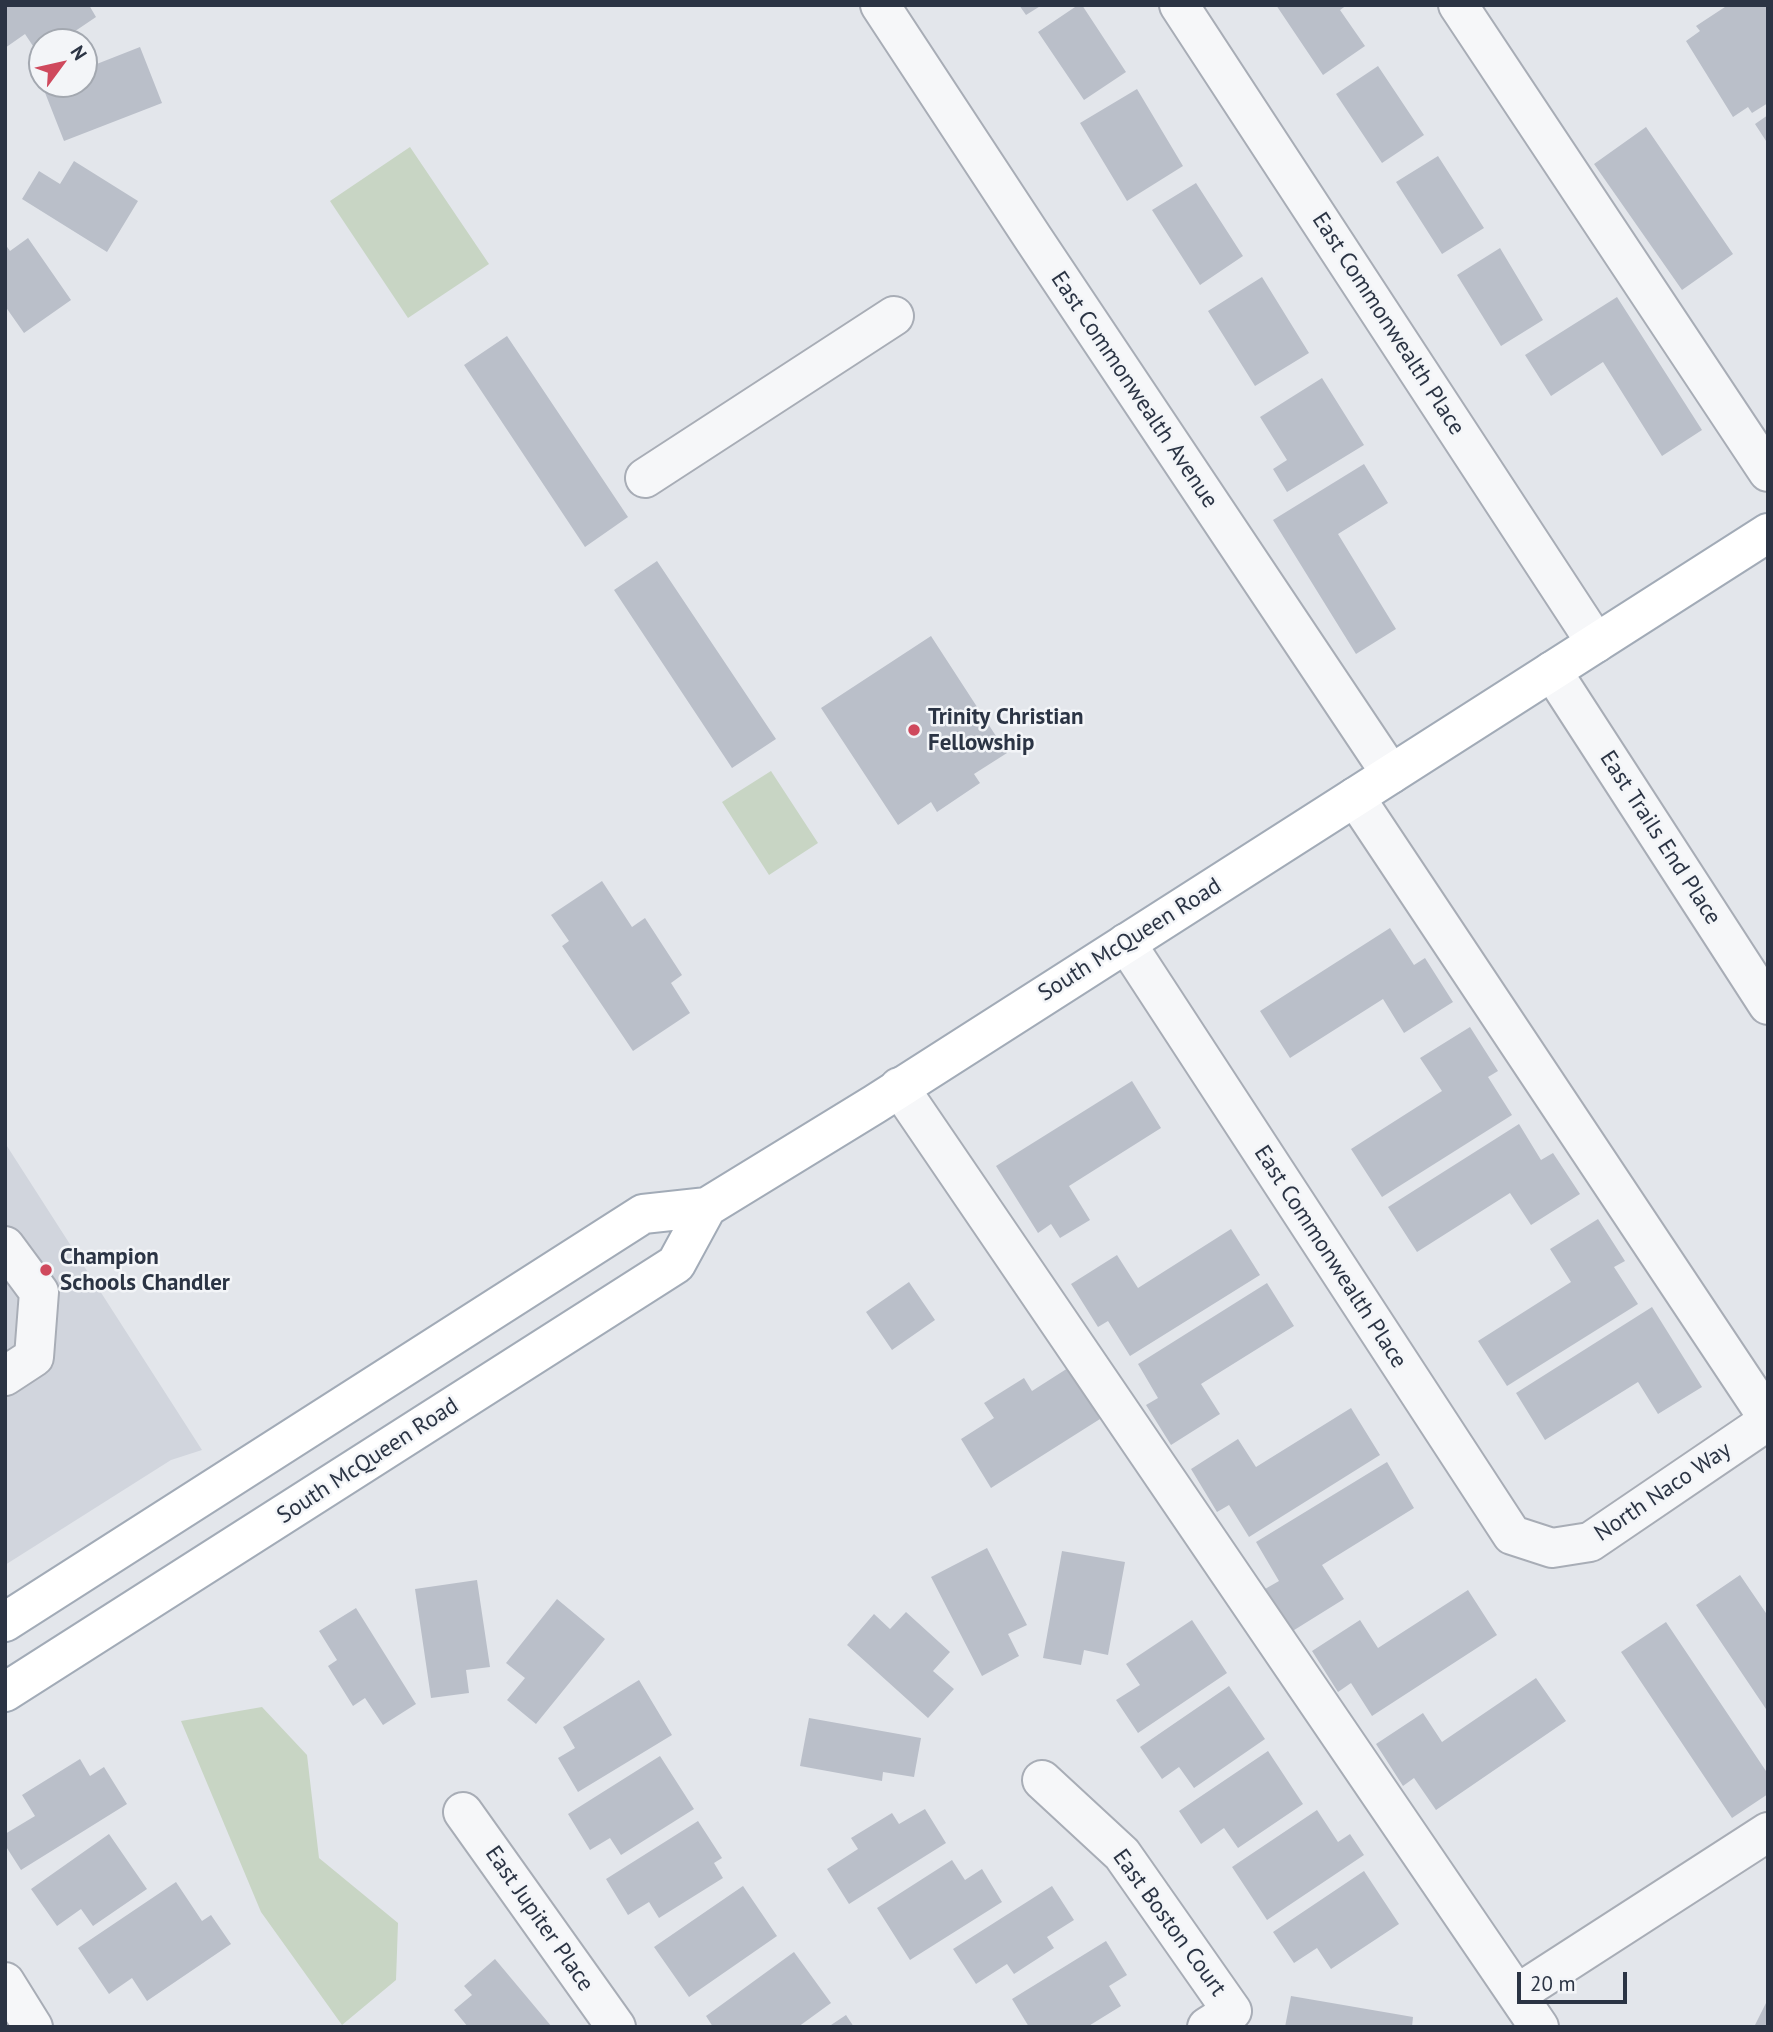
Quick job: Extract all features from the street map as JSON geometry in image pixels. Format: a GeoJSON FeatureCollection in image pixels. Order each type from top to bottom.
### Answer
{"type":"FeatureCollection","features":[{"type":"Feature","properties":{"kind":"main road","name":"South McQueen Road"},"geometry":{"type":"LineString","coordinates":[[5,1622],[643,1214],[707,1206],[899,1087],[1768,533]]}},
{"type":"Feature","properties":{"kind":"main road","name":"South McQueen Road"},"geometry":{"type":"LineString","coordinates":[[5,1692],[676,1264],[707,1206]]}},
{"type":"Feature","properties":{"kind":"street","name":"East Commonwealth Avenue"},"geometry":{"type":"LineString","coordinates":[[880,5],[1391,774]]}},
{"type":"Feature","properties":{"kind":"street","name":"East Commonwealth Place"},"geometry":{"type":"LineString","coordinates":[[1180,5],[1596,643]]}},
{"type":"Feature","properties":{"kind":"street"},"geometry":{"type":"LineString","coordinates":[[1458,5],[1768,472]]}},
{"type":"Feature","properties":{"kind":"street"},"geometry":{"type":"LineString","coordinates":[[645,478],[894,316]]}},
{"type":"Feature","properties":{"kind":"street","name":"East Trails End Place"},"geometry":{"type":"LineString","coordinates":[[1552,671],[1768,1005]]}},
{"type":"Feature","properties":{"kind":"street"},"geometry":{"type":"LineString","coordinates":[[1355,797],[1768,1419]]}},
{"type":"Feature","properties":{"kind":"street","name":"East Commonwealth Place"},"geometry":{"type":"LineString","coordinates":[[1126,943],[1512,1535],[1552,1548]]}},
{"type":"Feature","properties":{"kind":"street"},"geometry":{"type":"LineString","coordinates":[[899,1087],[1539,2027]]}},
{"type":"Feature","properties":{"kind":"street"},"geometry":{"type":"LineString","coordinates":[[5,1246],[39,1292],[34,1357],[5,1376]]}},
{"type":"Feature","properties":{"kind":"street","name":"North Naco Way"},"geometry":{"type":"LineString","coordinates":[[1552,1548],[1590,1542],[1768,1419]]}},
{"type":"Feature","properties":{"kind":"street","name":"East Boston Court"},"geometry":{"type":"LineString","coordinates":[[1042,1780],[1122,1854],[1220,2019]]}},
{"type":"Feature","properties":{"kind":"street","name":"East Jupiter Place"},"geometry":{"type":"LineString","coordinates":[[463,1812],[616,2027]]}},
{"type":"Feature","properties":{"kind":"street"},"geometry":{"type":"LineString","coordinates":[[1517,1994],[1768,1832]]}},
{"type":"Feature","properties":{"kind":"street"},"geometry":{"type":"LineString","coordinates":[[5,1982],[33,2027]]}},
{"type":"Feature","properties":{"kind":"shaded area","name":"Champion Schools Chandler"},"geometry":{"type":"Polygon","coordinates":[[[5,1143],[202,1450],[171,1460],[5,1565],[5,1143]]]}},
{"type":"Feature","properties":{"kind":"green space"},"geometry":{"type":"Polygon","coordinates":[[[410,147],[489,264],[408,318],[330,201],[410,147]]]}},
{"type":"Feature","properties":{"kind":"green space"},"geometry":{"type":"Polygon","coordinates":[[[771,771],[818,843],[769,875],[722,802],[771,771]]]}},
{"type":"Feature","properties":{"kind":"green space"},"geometry":{"type":"Polygon","coordinates":[[[262,1707],[307,1755],[319,1858],[398,1923],[396,1980],[342,2025],[261,1912],[181,1721],[262,1707]]]}},
{"type":"Feature","properties":{"kind":"building"},"geometry":{"type":"Polygon","coordinates":[[[89,5],[96,17],[80,28],[28,28],[28,38],[25,34],[5,48],[5,7],[89,5]]]}},
{"type":"Feature","properties":{"kind":"building"},"geometry":{"type":"Polygon","coordinates":[[[1019,5],[1042,5],[1026,15],[1019,5]]]}},
{"type":"Feature","properties":{"kind":"building"},"geometry":{"type":"Polygon","coordinates":[[[1082,5],[1126,72],[1084,100],[1038,32],[1082,5]]]}},
{"type":"Feature","properties":{"kind":"building"},"geometry":{"type":"Polygon","coordinates":[[[1276,5],[1347,5],[1340,10],[1365,46],[1323,75],[1276,5]]]}},
{"type":"Feature","properties":{"kind":"building"},"geometry":{"type":"Polygon","coordinates":[[[1728,5],[1768,5],[1768,103],[1752,113],[1748,107],[1733,117],[1686,41],[1700,31],[1696,26],[1728,5]]]}},
{"type":"Feature","properties":{"kind":"building"},"geometry":{"type":"Polygon","coordinates":[[[140,47],[162,103],[64,141],[47,98],[98,98],[98,64],[140,47]]]}},
{"type":"Feature","properties":{"kind":"building"},"geometry":{"type":"Polygon","coordinates":[[[1378,66],[1424,135],[1382,163],[1336,94],[1378,66]]]}},
{"type":"Feature","properties":{"kind":"building"},"geometry":{"type":"Polygon","coordinates":[[[1137,89],[1183,166],[1127,201],[1080,123],[1137,89]]]}},
{"type":"Feature","properties":{"kind":"building"},"geometry":{"type":"Polygon","coordinates":[[[1768,115],[1768,144],[1755,124],[1768,115]]]}},
{"type":"Feature","properties":{"kind":"building"},"geometry":{"type":"Polygon","coordinates":[[[1646,127],[1733,254],[1682,290],[1594,164],[1646,127]]]}},
{"type":"Feature","properties":{"kind":"building"},"geometry":{"type":"Polygon","coordinates":[[[1438,156],[1484,228],[1442,254],[1396,182],[1438,156]]]}},
{"type":"Feature","properties":{"kind":"building"},"geometry":{"type":"Polygon","coordinates":[[[74,161],[138,201],[107,252],[22,199],[39,171],[60,184],[74,161]]]}},
{"type":"Feature","properties":{"kind":"building"},"geometry":{"type":"Polygon","coordinates":[[[1196,183],[1243,256],[1200,285],[1152,210],[1196,183]]]}},
{"type":"Feature","properties":{"kind":"building"},"geometry":{"type":"Polygon","coordinates":[[[28,238],[71,300],[24,333],[5,306],[5,244],[10,251],[28,238]]]}},
{"type":"Feature","properties":{"kind":"building"},"geometry":{"type":"Polygon","coordinates":[[[1500,248],[1543,320],[1501,346],[1457,275],[1500,248]]]}},
{"type":"Feature","properties":{"kind":"building"},"geometry":{"type":"Polygon","coordinates":[[[1262,277],[1309,353],[1255,386],[1208,311],[1262,277]]]}},
{"type":"Feature","properties":{"kind":"building"},"geometry":{"type":"Polygon","coordinates":[[[1617,297],[1702,430],[1662,456],[1603,362],[1551,396],[1525,355],[1617,297]]]}},
{"type":"Feature","properties":{"kind":"building"},"geometry":{"type":"Polygon","coordinates":[[[507,336],[628,517],[585,547],[464,365],[507,336]]]}},
{"type":"Feature","properties":{"kind":"building"},"geometry":{"type":"Polygon","coordinates":[[[1322,378],[1364,445],[1287,492],[1273,469],[1287,460],[1260,417],[1322,378]]]}},
{"type":"Feature","properties":{"kind":"building"},"geometry":{"type":"Polygon","coordinates":[[[1364,464],[1388,503],[1338,534],[1396,629],[1356,654],[1273,520],[1364,464]]]}},
{"type":"Feature","properties":{"kind":"building"},"geometry":{"type":"Polygon","coordinates":[[[657,561],[776,739],[732,768],[614,590],[657,561]]]}},
{"type":"Feature","properties":{"kind":"building","name":"Trinity Christian Fellowship"},"geometry":{"type":"Polygon","coordinates":[[[931,636],[1007,753],[974,774],[980,783],[937,812],[931,802],[898,825],[821,708],[931,636]]]}},
{"type":"Feature","properties":{"kind":"building"},"geometry":{"type":"Polygon","coordinates":[[[602,881],[632,927],[645,918],[682,975],[671,983],[690,1013],[633,1051],[562,946],[569,941],[551,915],[602,881]]]}},
{"type":"Feature","properties":{"kind":"building"},"geometry":{"type":"Polygon","coordinates":[[[1390,928],[1414,965],[1425,958],[1453,1002],[1404,1033],[1383,999],[1290,1058],[1260,1011],[1390,928]]]}},
{"type":"Feature","properties":{"kind":"building"},"geometry":{"type":"Polygon","coordinates":[[[1470,1027],[1498,1071],[1488,1077],[1512,1115],[1382,1197],[1351,1149],[1442,1091],[1420,1058],[1470,1027]]]}},
{"type":"Feature","properties":{"kind":"building"},"geometry":{"type":"Polygon","coordinates":[[[1132,1081],[1161,1128],[1069,1186],[1090,1220],[1060,1238],[1051,1224],[1038,1233],[996,1166],[1132,1081]]]}},
{"type":"Feature","properties":{"kind":"building"},"geometry":{"type":"Polygon","coordinates":[[[1519,1124],[1541,1160],[1553,1153],[1580,1194],[1531,1225],[1510,1193],[1417,1252],[1388,1207],[1519,1124]]]}},
{"type":"Feature","properties":{"kind":"building"},"geometry":{"type":"Polygon","coordinates":[[[1598,1219],[1625,1261],[1614,1267],[1638,1304],[1507,1386],[1478,1341],[1571,1282],[1550,1249],[1598,1219]]]}},
{"type":"Feature","properties":{"kind":"building"},"geometry":{"type":"Polygon","coordinates":[[[1231,1229],[1260,1275],[1130,1356],[1108,1321],[1098,1327],[1071,1284],[1117,1255],[1138,1288],[1231,1229]]]}},
{"type":"Feature","properties":{"kind":"building"},"geometry":{"type":"Polygon","coordinates":[[[909,1282],[935,1320],[892,1350],[866,1312],[909,1282]]]}},
{"type":"Feature","properties":{"kind":"building"},"geometry":{"type":"Polygon","coordinates":[[[1267,1283],[1294,1326],[1201,1384],[1220,1414],[1171,1445],[1146,1405],[1158,1398],[1138,1364],[1267,1283]]]}},
{"type":"Feature","properties":{"kind":"building"},"geometry":{"type":"Polygon","coordinates":[[[1652,1307],[1702,1387],[1658,1414],[1638,1382],[1545,1440],[1516,1393],[1652,1307]]]}},
{"type":"Feature","properties":{"kind":"building"},"geometry":{"type":"Polygon","coordinates":[[[1068,1368],[1100,1419],[991,1488],[961,1439],[994,1418],[984,1403],[1024,1378],[1032,1391],[1068,1368]]]}},
{"type":"Feature","properties":{"kind":"building"},"geometry":{"type":"Polygon","coordinates":[[[1351,1408],[1380,1455],[1249,1537],[1229,1505],[1217,1512],[1191,1469],[1238,1439],[1256,1467],[1351,1408]]]}},
{"type":"Feature","properties":{"kind":"building"},"geometry":{"type":"Polygon","coordinates":[[[1387,1462],[1414,1508],[1322,1565],[1344,1599],[1291,1632],[1265,1589],[1279,1581],[1256,1542],[1387,1462]]]}},
{"type":"Feature","properties":{"kind":"building"},"geometry":{"type":"Polygon","coordinates":[[[987,1548],[1027,1625],[1008,1634],[1019,1656],[982,1676],[931,1577],[987,1548]]]}},
{"type":"Feature","properties":{"kind":"building"},"geometry":{"type":"Polygon","coordinates":[[[1062,1551],[1125,1562],[1108,1655],[1084,1650],[1081,1665],[1043,1658],[1062,1551]]]}},
{"type":"Feature","properties":{"kind":"building"},"geometry":{"type":"Polygon","coordinates":[[[1740,1575],[1768,1616],[1768,1712],[1696,1605],[1740,1575]]]}},
{"type":"Feature","properties":{"kind":"building"},"geometry":{"type":"Polygon","coordinates":[[[477,1580],[490,1667],[466,1670],[469,1693],[431,1698],[415,1589],[477,1580]]]}},
{"type":"Feature","properties":{"kind":"building"},"geometry":{"type":"Polygon","coordinates":[[[1468,1590],[1497,1635],[1372,1716],[1351,1683],[1338,1692],[1312,1651],[1360,1620],[1378,1648],[1468,1590]]]}},
{"type":"Feature","properties":{"kind":"building"},"geometry":{"type":"Polygon","coordinates":[[[557,1599],[605,1639],[536,1724],[507,1700],[525,1678],[506,1663],[557,1599]]]}},
{"type":"Feature","properties":{"kind":"building"},"geometry":{"type":"Polygon","coordinates":[[[356,1608],[416,1704],[383,1725],[365,1698],[353,1706],[328,1666],[337,1660],[319,1631],[356,1608]]]}},
{"type":"Feature","properties":{"kind":"building"},"geometry":{"type":"Polygon","coordinates":[[[906,1612],[950,1652],[933,1671],[954,1689],[928,1718],[847,1645],[874,1614],[890,1629],[906,1612]]]}},
{"type":"Feature","properties":{"kind":"building"},"geometry":{"type":"Polygon","coordinates":[[[1192,1620],[1227,1673],[1138,1733],[1116,1700],[1140,1685],[1126,1664],[1192,1620]]]}},
{"type":"Feature","properties":{"kind":"building"},"geometry":{"type":"Polygon","coordinates":[[[1666,1622],[1768,1774],[1768,1794],[1732,1818],[1621,1652],[1666,1622]]]}},
{"type":"Feature","properties":{"kind":"building"},"geometry":{"type":"Polygon","coordinates":[[[1536,1678],[1566,1721],[1436,1810],[1414,1778],[1403,1786],[1376,1744],[1423,1713],[1442,1742],[1536,1678]]]}},
{"type":"Feature","properties":{"kind":"building"},"geometry":{"type":"Polygon","coordinates":[[[639,1680],[672,1735],[578,1792],[558,1758],[575,1748],[563,1727],[639,1680]]]}},
{"type":"Feature","properties":{"kind":"building"},"geometry":{"type":"Polygon","coordinates":[[[1229,1686],[1265,1739],[1194,1788],[1179,1767],[1162,1779],[1140,1747],[1229,1686]]]}},
{"type":"Feature","properties":{"kind":"building"},"geometry":{"type":"Polygon","coordinates":[[[809,1718],[921,1738],[914,1777],[883,1772],[882,1781],[800,1766],[809,1718]]]}},
{"type":"Feature","properties":{"kind":"building"},"geometry":{"type":"Polygon","coordinates":[[[1268,1751],[1303,1804],[1238,1848],[1224,1828],[1201,1844],[1179,1811],[1268,1751]]]}},
{"type":"Feature","properties":{"kind":"building"},"geometry":{"type":"Polygon","coordinates":[[[660,1756],[694,1809],[621,1855],[610,1838],[590,1850],[568,1814],[660,1756]]]}},
{"type":"Feature","properties":{"kind":"building"},"geometry":{"type":"Polygon","coordinates":[[[80,1759],[90,1776],[104,1767],[127,1804],[21,1870],[5,1845],[5,1834],[35,1816],[22,1795],[80,1759]]]}},
{"type":"Feature","properties":{"kind":"building"},"geometry":{"type":"Polygon","coordinates":[[[925,1809],[946,1843],[849,1904],[827,1869],[858,1849],[851,1838],[892,1813],[899,1824],[925,1809]]]}},
{"type":"Feature","properties":{"kind":"building"},"geometry":{"type":"Polygon","coordinates":[[[1317,1810],[1338,1842],[1350,1834],[1364,1855],[1267,1920],[1232,1867],[1317,1810]]]}},
{"type":"Feature","properties":{"kind":"building"},"geometry":{"type":"Polygon","coordinates":[[[698,1821],[722,1858],[714,1863],[723,1878],[659,1918],[649,1902],[628,1915],[606,1879],[698,1821]]]}},
{"type":"Feature","properties":{"kind":"building"},"geometry":{"type":"Polygon","coordinates":[[[109,1834],[147,1889],[93,1926],[81,1909],[57,1926],[31,1889],[109,1834]]]}},
{"type":"Feature","properties":{"kind":"building"},"geometry":{"type":"Polygon","coordinates":[[[952,1860],[965,1880],[982,1869],[1002,1902],[910,1960],[877,1908],[952,1860]]]}},
{"type":"Feature","properties":{"kind":"building"},"geometry":{"type":"Polygon","coordinates":[[[1364,1871],[1399,1924],[1331,1969],[1317,1948],[1294,1963],[1273,1932],[1364,1871]]]}},
{"type":"Feature","properties":{"kind":"building"},"geometry":{"type":"Polygon","coordinates":[[[176,1882],[202,1921],[211,1915],[231,1944],[147,2001],[132,1978],[109,1994],[78,1948],[176,1882]]]}},
{"type":"Feature","properties":{"kind":"building"},"geometry":{"type":"Polygon","coordinates":[[[743,1886],[777,1936],[689,1997],[654,1947],[743,1886]]]}},
{"type":"Feature","properties":{"kind":"building"},"geometry":{"type":"Polygon","coordinates":[[[1052,1886],[1074,1920],[1047,1937],[1054,1948],[1014,1974],[1007,1964],[976,1984],[953,1949],[1052,1886]]]}},
{"type":"Feature","properties":{"kind":"building"},"geometry":{"type":"Polygon","coordinates":[[[1106,1941],[1127,1975],[1109,1986],[1121,2006],[1087,2027],[1029,2027],[1012,1999],[1106,1941]]]}},
{"type":"Feature","properties":{"kind":"building"},"geometry":{"type":"Polygon","coordinates":[[[794,1952],[831,2003],[798,2027],[713,2027],[706,2016],[794,1952]]]}},
{"type":"Feature","properties":{"kind":"building"},"geometry":{"type":"Polygon","coordinates":[[[495,1959],[552,2027],[468,2027],[454,2010],[472,1995],[464,1986],[495,1959]]]}},
{"type":"Feature","properties":{"kind":"building"},"geometry":{"type":"Polygon","coordinates":[[[1291,1996],[1413,2017],[1412,2027],[1285,2027],[1291,1996]]]}},
{"type":"Feature","properties":{"kind":"building"},"geometry":{"type":"Polygon","coordinates":[[[1768,1999],[1768,2027],[1754,2027],[1768,1999]]]}},
{"type":"Feature","properties":{"kind":"building"},"geometry":{"type":"Polygon","coordinates":[[[846,2015],[854,2027],[828,2027],[846,2015]]]}},
{"type":"Feature","properties":{"kind":"place","name":"Trinity Christian Fellowship"},"geometry":{"type":"Point","coordinates":[914,730]}},
{"type":"Feature","properties":{"kind":"place","name":"Champion Schools Chandler"},"geometry":{"type":"Point","coordinates":[46,1270]}}]}
